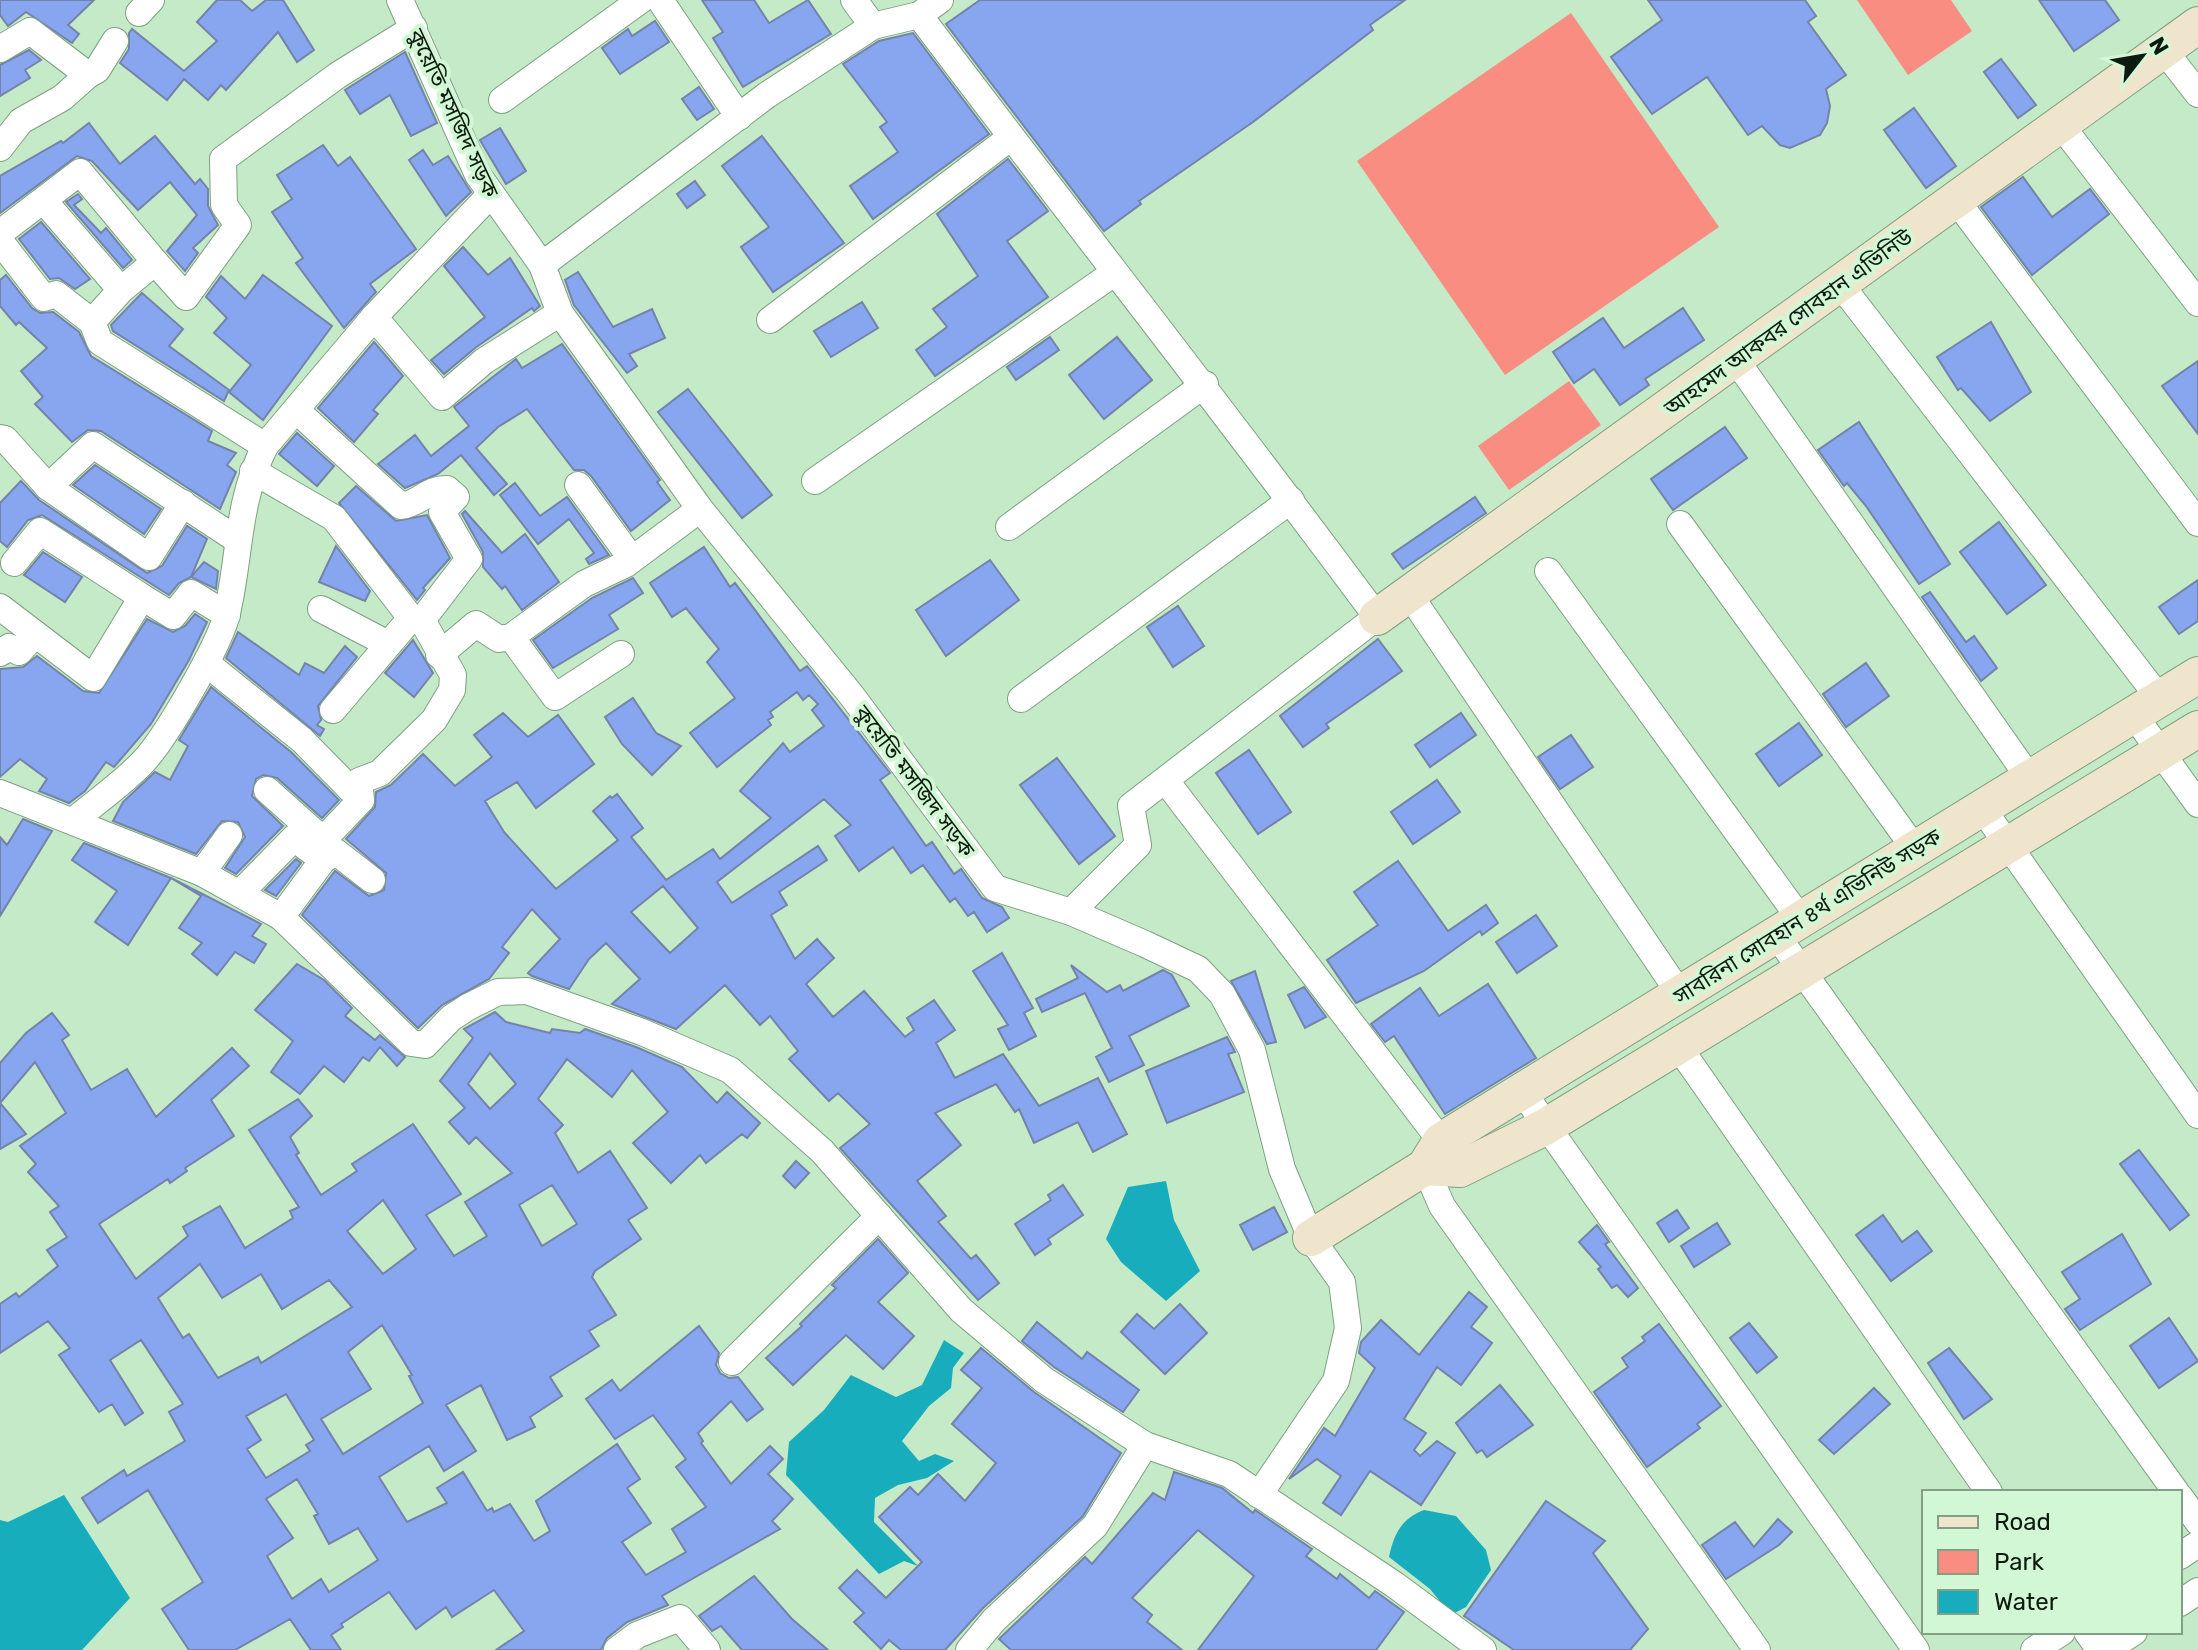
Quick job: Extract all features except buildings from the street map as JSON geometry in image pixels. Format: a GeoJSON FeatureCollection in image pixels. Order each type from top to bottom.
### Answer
{"type":"FeatureCollection","features":[{"type":"Feature","properties":{"kind":"street","name":"কুয়েতি মসজিদ সড়ক"},"geometry":{"type":"LineString","coordinates":[[400,0],[490,195],[542,265],[560,313],[700,509],[852,696],[995,888],[1071,912],[1198,969],[1222,994],[1252,1050],[1282,1169],[1311,1238],[1342,1282],[1348,1328],[1336,1381],[1259,1495]]}},
{"type":"Feature","properties":{"kind":"street"},"geometry":{"type":"LineString","coordinates":[[502,100],[641,0]]}},
{"type":"Feature","properties":{"kind":"street"},"geometry":{"type":"LineString","coordinates":[[660,0],[739,117]]}},
{"type":"Feature","properties":{"kind":"street"},"geometry":{"type":"LineString","coordinates":[[854,0],[873,26]]}},
{"type":"Feature","properties":{"kind":"street"},"geometry":{"type":"LineString","coordinates":[[542,265],[739,117],[873,26],[930,8],[1011,137],[1114,273],[1205,384],[1377,617],[1131,806],[1138,845],[1071,912]]}},
{"type":"Feature","properties":{"kind":"street","name":"আহমেদ আকবর সোবহান এভিনিউ"},"geometry":{"type":"LineString","coordinates":[[1377,617],[2198,25]]}},
{"type":"Feature","properties":{"kind":"street"},"geometry":{"type":"LineString","coordinates":[[0,233],[80,172],[186,297],[238,225],[224,205],[223,159],[338,75],[414,28]]}},
{"type":"Feature","properties":{"kind":"street"},"geometry":{"type":"LineString","coordinates":[[0,49],[30,31],[88,75]]}},
{"type":"Feature","properties":{"kind":"street"},"geometry":{"type":"LineString","coordinates":[[0,148],[21,121],[62,98],[97,70],[115,41]]}},
{"type":"Feature","properties":{"kind":"street"},"geometry":{"type":"LineString","coordinates":[[2163,49],[2198,94]]}},
{"type":"Feature","properties":{"kind":"street"},"geometry":{"type":"LineString","coordinates":[[2060,124],[2198,303]]}},
{"type":"Feature","properties":{"kind":"street"},"geometry":{"type":"LineString","coordinates":[[770,320],[1011,137]]}},
{"type":"Feature","properties":{"kind":"street"},"geometry":{"type":"LineString","coordinates":[[73,821],[144,761],[206,663],[227,615],[236,539],[253,471],[265,446],[374,317],[490,195]]}},
{"type":"Feature","properties":{"kind":"street"},"geometry":{"type":"LineString","coordinates":[[1956,200],[2198,523]]}},
{"type":"Feature","properties":{"kind":"street"},"geometry":{"type":"LineString","coordinates":[[44,201],[121,290]]}},
{"type":"Feature","properties":{"kind":"street"},"geometry":{"type":"LineString","coordinates":[[0,241],[44,298],[55,294],[92,322],[100,342],[265,446]]}},
{"type":"Feature","properties":{"kind":"street"},"geometry":{"type":"LineString","coordinates":[[92,322],[121,290],[155,262]]}},
{"type":"Feature","properties":{"kind":"street"},"geometry":{"type":"LineString","coordinates":[[815,481],[1114,273]]}},
{"type":"Feature","properties":{"kind":"street"},"geometry":{"type":"LineString","coordinates":[[1840,284],[2147,707],[2159,751],[2198,804]]}},
{"type":"Feature","properties":{"kind":"street"},"geometry":{"type":"LineString","coordinates":[[374,317],[442,397],[484,361],[560,313]]}},
{"type":"Feature","properties":{"kind":"street"},"geometry":{"type":"LineString","coordinates":[[1736,360],[2030,779]]}},
{"type":"Feature","properties":{"kind":"street"},"geometry":{"type":"LineString","coordinates":[[1009,527],[1205,384]]}},
{"type":"Feature","properties":{"kind":"street"},"geometry":{"type":"LineString","coordinates":[[297,411],[401,506],[414,504],[432,489],[447,489],[456,497],[442,512],[469,559],[416,619],[386,643],[333,710]]}},
{"type":"Feature","properties":{"kind":"street"},"geometry":{"type":"LineString","coordinates":[[0,438],[5,439],[48,487],[145,557],[152,554],[183,503]]}},
{"type":"Feature","properties":{"kind":"street"},"geometry":{"type":"LineString","coordinates":[[48,487],[93,445],[236,539]]}},
{"type":"Feature","properties":{"kind":"street"},"geometry":{"type":"LineString","coordinates":[[253,471],[334,518],[416,619],[453,675],[452,690],[445,705],[380,773],[359,781],[361,800],[281,917]]}},
{"type":"Feature","properties":{"kind":"street"},"geometry":{"type":"LineString","coordinates":[[578,485],[631,558]]}},
{"type":"Feature","properties":{"kind":"street"},"geometry":{"type":"LineString","coordinates":[[1021,699],[1291,500]]}},
{"type":"Feature","properties":{"kind":"street"},"geometry":{"type":"LineString","coordinates":[[439,655],[476,624],[499,639],[511,637],[584,584],[631,558],[700,509]]}},
{"type":"Feature","properties":{"kind":"street"},"geometry":{"type":"LineString","coordinates":[[1680,524],[1915,849]]}},
{"type":"Feature","properties":{"kind":"street"},"geometry":{"type":"LineString","coordinates":[[14,563],[40,531],[173,616],[191,593],[227,615]]}},
{"type":"Feature","properties":{"kind":"street"},"geometry":{"type":"LineString","coordinates":[[1548,571],[1789,928],[1801,971],[2175,1490]]}},
{"type":"Feature","properties":{"kind":"street"},"geometry":{"type":"LineString","coordinates":[[1409,594],[1680,994]]}},
{"type":"Feature","properties":{"kind":"street"},"geometry":{"type":"LineString","coordinates":[[0,607],[93,678],[142,597]]}},
{"type":"Feature","properties":{"kind":"street"},"geometry":{"type":"LineString","coordinates":[[321,609],[386,643]]}},
{"type":"Feature","properties":{"kind":"street"},"geometry":{"type":"LineString","coordinates":[[0,653],[9,647],[19,652],[35,634]]}},
{"type":"Feature","properties":{"kind":"street"},"geometry":{"type":"LineString","coordinates":[[511,637],[555,697],[621,654]]}},
{"type":"Feature","properties":{"kind":"street"},"geometry":{"type":"LineString","coordinates":[[206,663],[302,740],[361,800]]}},
{"type":"Feature","properties":{"kind":"street","name":"সাবরিনা সোবহান ৪র্থ এভিনিউ সড়ক"},"geometry":{"type":"LineString","coordinates":[[1311,1238],[1522,1091],[2198,675]]}},
{"type":"Feature","properties":{"kind":"street","name":"সাবরিনা সোবহান ৪র্থ এভিনিউ সড়ক"},"geometry":{"type":"LineString","coordinates":[[1433,1154],[1460,1169],[1545,1127],[2198,729]]}},
{"type":"Feature","properties":{"kind":"street"},"geometry":{"type":"LineString","coordinates":[[1166,781],[1433,1154],[1442,1206],[1757,1650]]}},
{"type":"Feature","properties":{"kind":"street"},"geometry":{"type":"LineString","coordinates":[[267,790],[327,850],[372,880]]}},
{"type":"Feature","properties":{"kind":"street"},"geometry":{"type":"LineString","coordinates":[[0,793],[202,873],[241,892],[281,917],[411,1043],[425,1045],[451,1018],[498,992],[527,991],[665,1041],[730,1070],[822,1151],[983,1332],[1044,1380],[1145,1445],[1229,1474],[1395,1585],[1483,1650]]}},
{"type":"Feature","properties":{"kind":"street"},"geometry":{"type":"LineString","coordinates":[[1982,808],[2198,1115]]}},
{"type":"Feature","properties":{"kind":"street"},"geometry":{"type":"LineString","coordinates":[[202,873],[229,835]]}},
{"type":"Feature","properties":{"kind":"street"},"geometry":{"type":"LineString","coordinates":[[241,892],[294,838],[327,850]]}},
{"type":"Feature","properties":{"kind":"street"},"geometry":{"type":"LineString","coordinates":[[1678,1046],[1988,1490]]}},
{"type":"Feature","properties":{"kind":"street"},"geometry":{"type":"LineString","coordinates":[[1522,1091],[1916,1650]]}},
{"type":"Feature","properties":{"kind":"street"},"geometry":{"type":"LineString","coordinates":[[732,1362],[879,1216]]}},
{"type":"Feature","properties":{"kind":"street"},"geometry":{"type":"LineString","coordinates":[[969,1650],[994,1620],[1095,1526],[1145,1445]]}},
{"type":"Feature","properties":{"kind":"street"},"geometry":{"type":"LineString","coordinates":[[2182,1500],[2198,1522]]}},
{"type":"Feature","properties":{"kind":"street"},"geometry":{"type":"LineString","coordinates":[[617,1650],[637,1635],[680,1618],[707,1650]]}},
{"type":"Feature","properties":{"kind":"street"},"geometry":{"type":"LineString","coordinates":[[2034,1650],[2059,1634]]}},
{"type":"Feature","properties":{"kind":"street"},"geometry":{"type":"LineString","coordinates":[[2089,1634],[2103,1650],[2131,1634]]}},
{"type":"Feature","properties":{"kind":"green space"},"geometry":{"type":"Polygon","coordinates":[[[1857,0],[1951,0],[1972,31],[1908,75],[1857,0]]]}},
{"type":"Feature","properties":{"kind":"green space"},"geometry":{"type":"Polygon","coordinates":[[[1571,13],[1719,227],[1505,375],[1357,161],[1571,13]]]}},
{"type":"Feature","properties":{"kind":"green space"},"geometry":{"type":"Polygon","coordinates":[[[1569,381],[1601,425],[1509,490],[1478,446],[1569,381]]]}},
{"type":"Feature","properties":{"kind":"water"},"geometry":{"type":"Polygon","coordinates":[[[1166,1181],[1174,1220],[1200,1271],[1166,1301],[1121,1262],[1106,1239],[1128,1187],[1166,1181]]]}},
{"type":"Feature","properties":{"kind":"water"},"geometry":{"type":"Polygon","coordinates":[[[944,1340],[964,1353],[953,1368],[951,1388],[929,1406],[902,1441],[919,1461],[935,1454],[954,1461],[927,1478],[898,1485],[875,1498],[874,1522],[918,1566],[904,1561],[879,1574],[786,1475],[789,1442],[824,1410],[851,1375],[896,1397],[922,1385],[944,1340]]]}},
{"type":"Feature","properties":{"kind":"water"},"geometry":{"type":"Polygon","coordinates":[[[64,1495],[130,1598],[82,1650],[0,1650],[0,1520],[8,1522],[64,1495]]]}},
{"type":"Feature","properties":{"kind":"water"},"geometry":{"type":"Polygon","coordinates":[[[1424,1510],[1456,1516],[1486,1550],[1491,1570],[1466,1607],[1451,1615],[1430,1589],[1389,1557],[1400,1528],[1424,1510]]]}}]}
